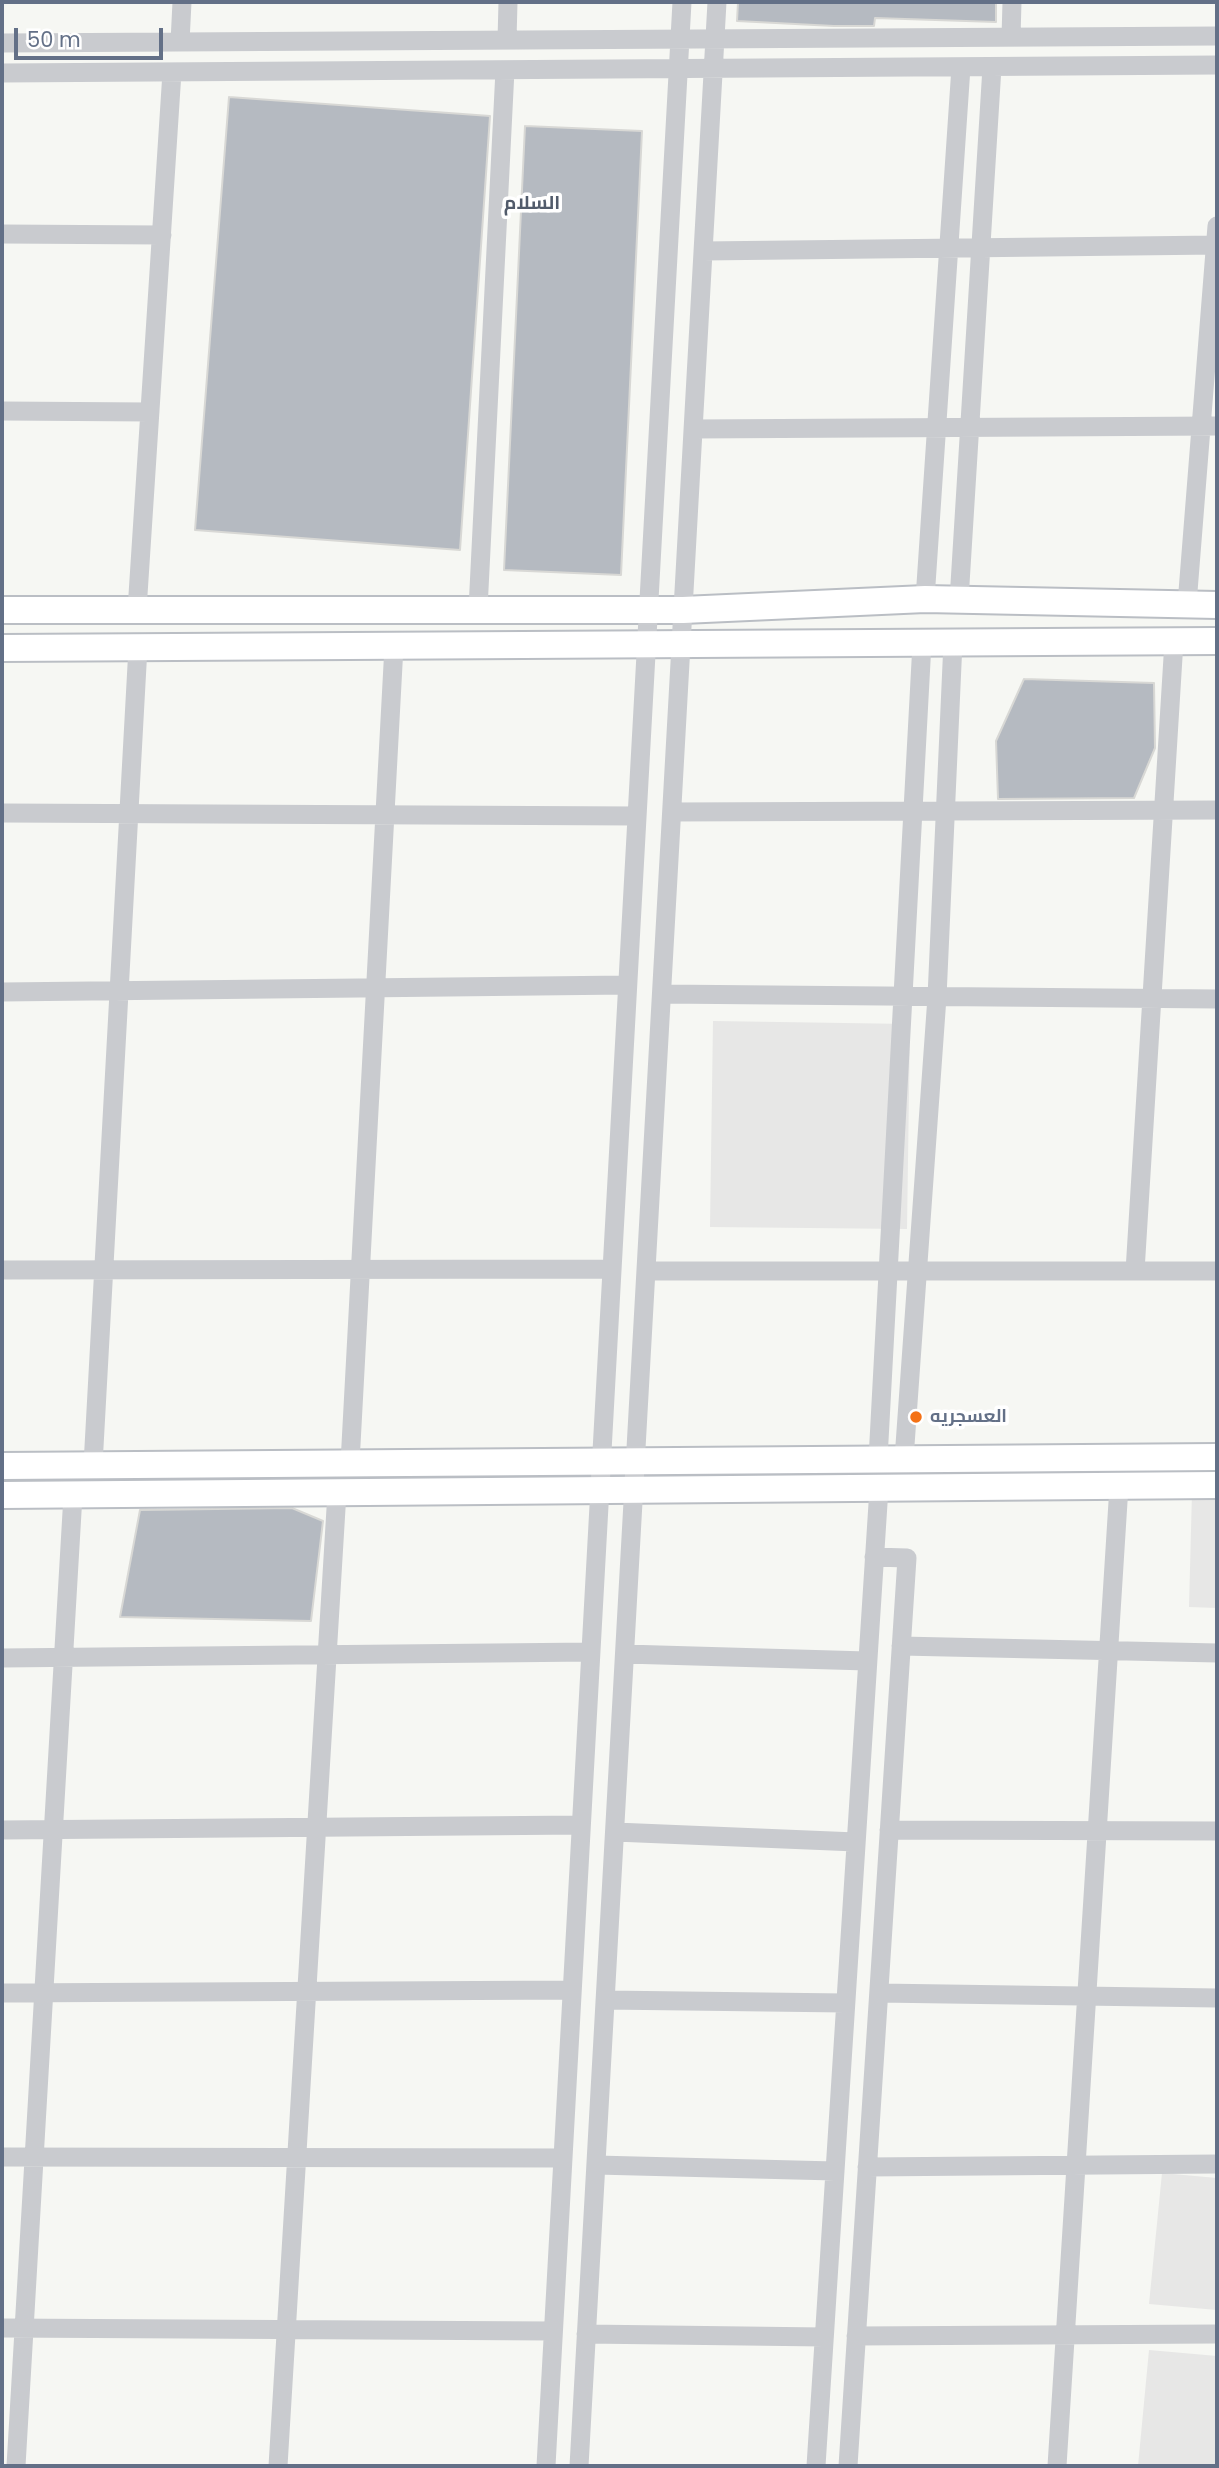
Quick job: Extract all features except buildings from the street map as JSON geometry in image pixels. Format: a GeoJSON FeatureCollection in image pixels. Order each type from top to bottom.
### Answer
{"type":"FeatureCollection","features":[{"type":"Feature","properties":{"kind":"main road"},"geometry":{"type":"LineString","coordinates":[[2,610],[683,610],[925,599],[1217,605]]}},
{"type":"Feature","properties":{"kind":"main road"},"geometry":{"type":"LineString","coordinates":[[2,648],[1217,641]]}},
{"type":"Feature","properties":{"kind":"main road"},"geometry":{"type":"LineString","coordinates":[[2,1466],[1217,1457]]}},
{"type":"Feature","properties":{"kind":"main road"},"geometry":{"type":"LineString","coordinates":[[2,1495],[1217,1485]]}},
{"type":"Feature","properties":{"kind":"street"},"geometry":{"type":"LineString","coordinates":[[180,42],[182,2]]}},
{"type":"Feature","properties":{"kind":"street"},"geometry":{"type":"LineString","coordinates":[[507,40],[508,2]]}},
{"type":"Feature","properties":{"kind":"street"},"geometry":{"type":"LineString","coordinates":[[546,2466],[682,2]]}},
{"type":"Feature","properties":{"kind":"street"},"geometry":{"type":"LineString","coordinates":[[579,2466],[717,2]]}},
{"type":"Feature","properties":{"kind":"street"},"geometry":{"type":"LineString","coordinates":[[1011,37],[1012,2]]}},
{"type":"Feature","properties":{"kind":"street"},"geometry":{"type":"LineString","coordinates":[[2,43],[1217,36]]}},
{"type":"Feature","properties":{"kind":"street"},"geometry":{"type":"LineString","coordinates":[[2,73],[1217,65]]}},
{"type":"Feature","properties":{"kind":"street"},"geometry":{"type":"LineString","coordinates":[[925,599],[961,67]]}},
{"type":"Feature","properties":{"kind":"street"},"geometry":{"type":"LineString","coordinates":[[959,600],[992,67]]}},
{"type":"Feature","properties":{"kind":"street"},"geometry":{"type":"LineString","coordinates":[[478,610],[505,70]]}},
{"type":"Feature","properties":{"kind":"street"},"geometry":{"type":"LineString","coordinates":[[137,610],[172,72]]}},
{"type":"Feature","properties":{"kind":"street"},"geometry":{"type":"LineString","coordinates":[[2,234],[162,234]]}},
{"type":"Feature","properties":{"kind":"street"},"geometry":{"type":"LineString","coordinates":[[703,251],[982,248],[1217,238],[1209,426],[1187,604]]}},
{"type":"Feature","properties":{"kind":"street"},"geometry":{"type":"LineString","coordinates":[[2,411],[150,412]]}},
{"type":"Feature","properties":{"kind":"street"},"geometry":{"type":"LineString","coordinates":[[693,429],[1209,426]]}},
{"type":"Feature","properties":{"kind":"street"},"geometry":{"type":"LineString","coordinates":[[1135,1271],[1174,641]]}},
{"type":"Feature","properties":{"kind":"street"},"geometry":{"type":"LineString","coordinates":[[904,1459],[937,997],[953,642]]}},
{"type":"Feature","properties":{"kind":"street"},"geometry":{"type":"LineString","coordinates":[[878,1459],[922,643]]}},
{"type":"Feature","properties":{"kind":"street"},"geometry":{"type":"LineString","coordinates":[[349,1463],[394,646]]}},
{"type":"Feature","properties":{"kind":"street"},"geometry":{"type":"LineString","coordinates":[[93,1465],[138,647]]}},
{"type":"Feature","properties":{"kind":"street"},"geometry":{"type":"LineString","coordinates":[[672,811],[1217,810]]}},
{"type":"Feature","properties":{"kind":"street"},"geometry":{"type":"LineString","coordinates":[[2,813],[637,816]]}},
{"type":"Feature","properties":{"kind":"street"},"geometry":{"type":"LineString","coordinates":[[2,992],[627,985]]}},
{"type":"Feature","properties":{"kind":"street"},"geometry":{"type":"LineString","coordinates":[[662,995],[1217,999]]}},
{"type":"Feature","properties":{"kind":"street"},"geometry":{"type":"LineString","coordinates":[[2,1270],[612,1269]]}},
{"type":"Feature","properties":{"kind":"street"},"geometry":{"type":"LineString","coordinates":[[646,1271],[1217,1271]]}},
{"type":"Feature","properties":{"kind":"street"},"geometry":{"type":"LineString","coordinates":[[1057,2466],[1119,1486]]}},
{"type":"Feature","properties":{"kind":"street"},"geometry":{"type":"LineString","coordinates":[[816,2466],[879,1488]]}},
{"type":"Feature","properties":{"kind":"street"},"geometry":{"type":"LineString","coordinates":[[278,2466],[337,1492]]}},
{"type":"Feature","properties":{"kind":"street"},"geometry":{"type":"LineString","coordinates":[[16,2466],[73,1495]]}},
{"type":"Feature","properties":{"kind":"street"},"geometry":{"type":"LineString","coordinates":[[848,2466],[907,1558],[874,1557]]}},
{"type":"Feature","properties":{"kind":"street"},"geometry":{"type":"LineString","coordinates":[[901,1646],[1217,1653]]}},
{"type":"Feature","properties":{"kind":"street"},"geometry":{"type":"LineString","coordinates":[[2,1658],[591,1652]]}},
{"type":"Feature","properties":{"kind":"street"},"geometry":{"type":"LineString","coordinates":[[625,1654],[867,1661]]}},
{"type":"Feature","properties":{"kind":"street"},"geometry":{"type":"LineString","coordinates":[[2,1830],[581,1825]]}},
{"type":"Feature","properties":{"kind":"street"},"geometry":{"type":"LineString","coordinates":[[889,1830],[1217,1831]]}},
{"type":"Feature","properties":{"kind":"street"},"geometry":{"type":"LineString","coordinates":[[615,1832],[856,1842]]}},
{"type":"Feature","properties":{"kind":"street"},"geometry":{"type":"LineString","coordinates":[[2,1993],[572,1990]]}},
{"type":"Feature","properties":{"kind":"street"},"geometry":{"type":"LineString","coordinates":[[878,1993],[1217,1998]]}},
{"type":"Feature","properties":{"kind":"street"},"geometry":{"type":"LineString","coordinates":[[605,2000],[845,2003]]}},
{"type":"Feature","properties":{"kind":"street"},"geometry":{"type":"LineString","coordinates":[[2,2157],[563,2158]]}},
{"type":"Feature","properties":{"kind":"street"},"geometry":{"type":"LineString","coordinates":[[867,2167],[1217,2164]]}},
{"type":"Feature","properties":{"kind":"street"},"geometry":{"type":"LineString","coordinates":[[596,2165],[835,2171]]}},
{"type":"Feature","properties":{"kind":"street"},"geometry":{"type":"LineString","coordinates":[[2,2328],[553,2331]]}},
{"type":"Feature","properties":{"kind":"street"},"geometry":{"type":"LineString","coordinates":[[586,2334],[824,2337]]}},
{"type":"Feature","properties":{"kind":"street"},"geometry":{"type":"LineString","coordinates":[[856,2336],[1217,2334]]}},
{"type":"Feature","properties":{"kind":"shaded area"},"geometry":{"type":"Polygon","coordinates":[[[713,1021],[910,1024],[907,1229],[710,1227],[713,1021]]]}},
{"type":"Feature","properties":{"kind":"shaded area"},"geometry":{"type":"Polygon","coordinates":[[[1192,1492],[1217,1493],[1217,1608],[1189,1607],[1192,1492]]]}},
{"type":"Feature","properties":{"kind":"shaded area"},"geometry":{"type":"Polygon","coordinates":[[[1162,2173],[1217,2178],[1217,2310],[1149,2304],[1162,2173]]]}},
{"type":"Feature","properties":{"kind":"shaded area"},"geometry":{"type":"Polygon","coordinates":[[[1149,2350],[1217,2356],[1217,2466],[1138,2466],[1149,2350]]]}},
{"type":"Feature","properties":{"kind":"place","name":"العسجريه"},"geometry":{"type":"Point","coordinates":[916,1417]}},
{"type":"Feature","properties":{"kind":"district","name":"السلام"},"geometry":{"type":"Point","coordinates":[532,204]}}]}
